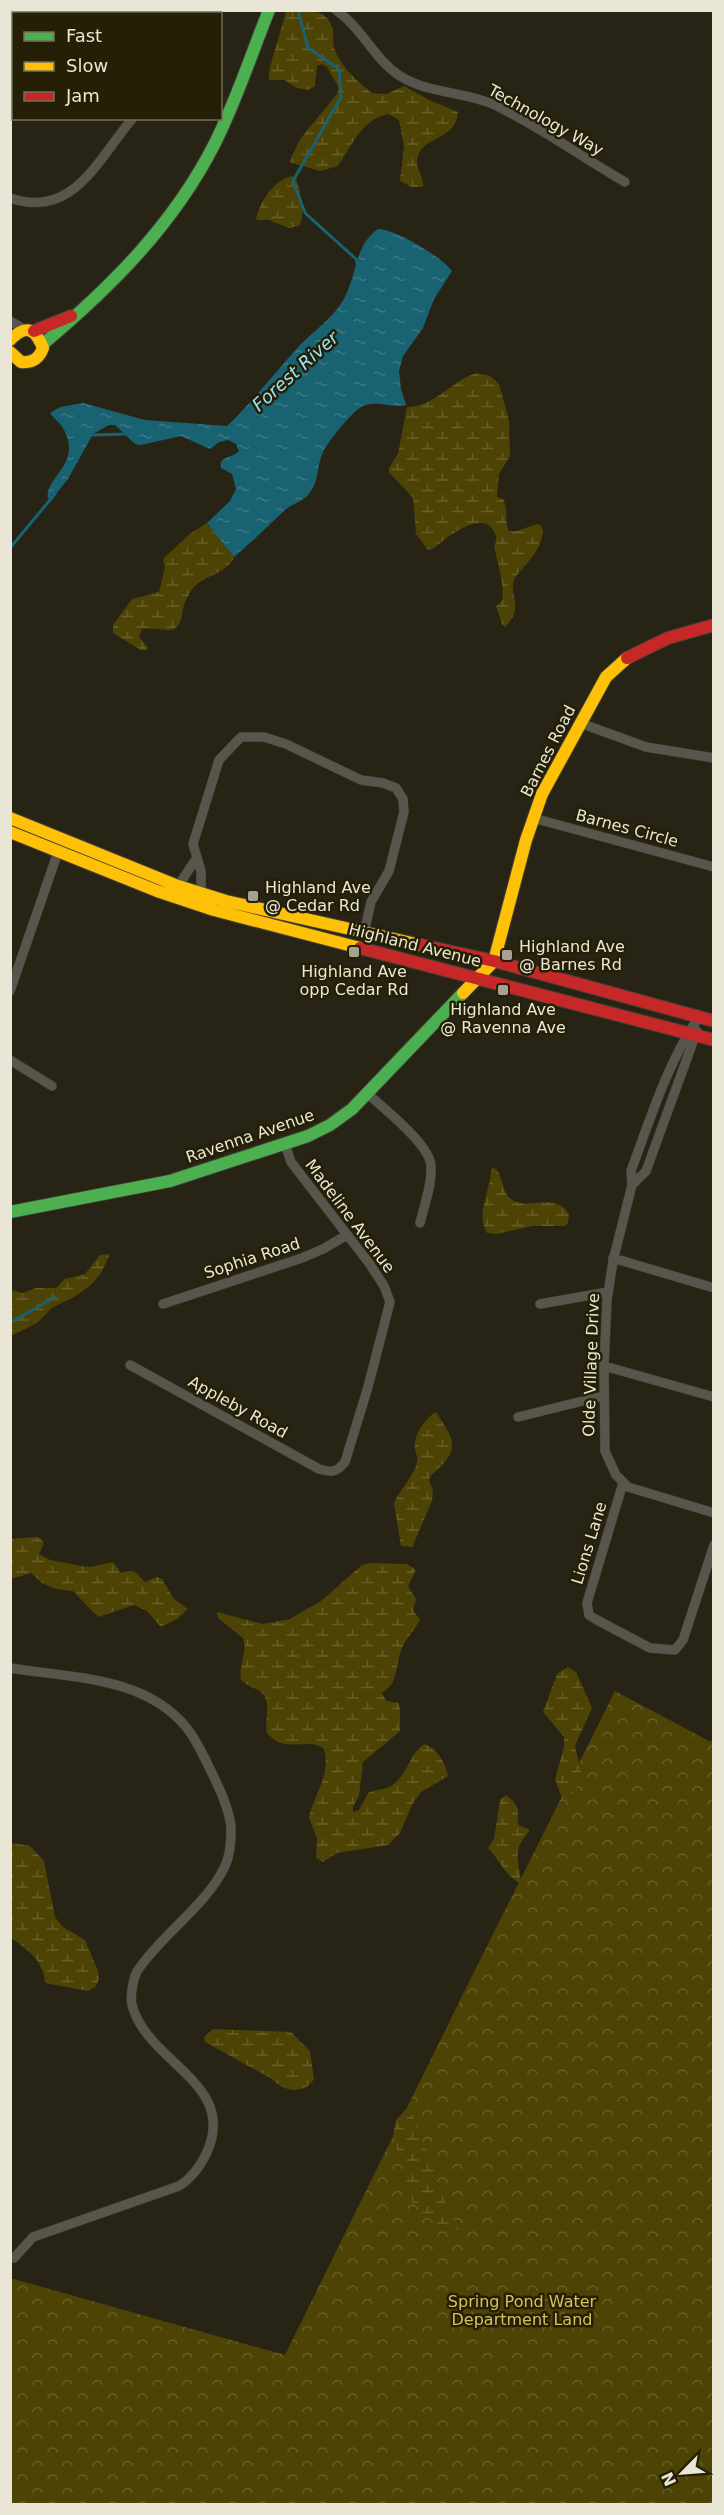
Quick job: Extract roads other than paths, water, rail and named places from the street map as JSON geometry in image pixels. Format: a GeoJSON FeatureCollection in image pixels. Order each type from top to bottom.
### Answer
{"type":"FeatureCollection","features":[{"type":"Feature","properties":{"kind":"street"},"geometry":{"type":"LineString","coordinates":[[13,359],[26,363],[35,360],[41,353],[43,344],[115,279],[151,242],[186,191],[213,145],[269,10]]}},
{"type":"Feature","properties":{"kind":"street","name":"Technology Way"},"geometry":{"type":"LineString","coordinates":[[336,10],[352,23],[380,58],[399,75],[431,89],[462,94],[495,105],[625,182]]}},
{"type":"Feature","properties":{"kind":"street"},"geometry":{"type":"LineString","coordinates":[[10,198],[34,204],[54,201],[71,192],[92,172],[131,120]]}},
{"type":"Feature","properties":{"kind":"street"},"geometry":{"type":"LineString","coordinates":[[10,340],[14,334],[75,315]]}},
{"type":"Feature","properties":{"kind":"street"},"geometry":{"type":"LineString","coordinates":[[10,321],[29,330],[43,344]]}},
{"type":"Feature","properties":{"kind":"street","name":"Barnes Road"},"geometry":{"type":"LineString","coordinates":[[494,961],[533,818],[549,779],[606,677],[623,659],[686,633],[714,625]]}},
{"type":"Feature","properties":{"kind":"street"},"geometry":{"type":"LineString","coordinates":[[580,723],[638,745],[714,758]]}},
{"type":"Feature","properties":{"kind":"street"},"geometry":{"type":"LineString","coordinates":[[201,893],[201,872],[193,844],[219,760],[241,737],[264,737],[286,744],[361,780],[383,783],[396,788],[403,799],[404,812],[389,871],[370,902],[364,933]]}},
{"type":"Feature","properties":{"kind":"street","name":"Highland Avenue"},"geometry":{"type":"LineString","coordinates":[[10,818],[178,886],[201,893],[254,908],[494,961],[714,1021]]}},
{"type":"Feature","properties":{"kind":"street","name":"Barnes Circle"},"geometry":{"type":"LineString","coordinates":[[533,818],[714,867]]}},
{"type":"Feature","properties":{"kind":"street","name":"Highland Avenue"},"geometry":{"type":"LineString","coordinates":[[10,832],[213,910],[630,1017],[691,1036],[714,1040]]}},
{"type":"Feature","properties":{"kind":"street"},"geometry":{"type":"LineString","coordinates":[[10,991],[58,852]]}},
{"type":"Feature","properties":{"kind":"street"},"geometry":{"type":"LineString","coordinates":[[178,886],[196,859]]}},
{"type":"Feature","properties":{"kind":"street","name":"Ravenna Avenue"},"geometry":{"type":"LineString","coordinates":[[10,1212],[65,1200],[144,1188],[285,1144],[330,1125],[367,1093],[494,961]]}},
{"type":"Feature","properties":{"kind":"street","name":"Olde Village Drive"},"geometry":{"type":"LineString","coordinates":[[624,1483],[612,1469],[605,1451],[603,1396],[608,1292],[632,1185],[631,1171],[699,1017]]}},
{"type":"Feature","properties":{"kind":"street"},"geometry":{"type":"LineString","coordinates":[[10,1060],[52,1086]]}},
{"type":"Feature","properties":{"kind":"street"},"geometry":{"type":"LineString","coordinates":[[367,1093],[418,1142],[429,1158],[431,1173],[420,1223]]}},
{"type":"Feature","properties":{"kind":"street","name":"Madeline Avenue"},"geometry":{"type":"LineString","coordinates":[[285,1144],[291,1162],[347,1235],[388,1295],[389,1310],[350,1451],[340,1469],[333,1472]]}},
{"type":"Feature","properties":{"kind":"street","name":"Sophia Road"},"geometry":{"type":"LineString","coordinates":[[163,1304],[302,1258],[323,1250],[347,1235]]}},
{"type":"Feature","properties":{"kind":"street"},"geometry":{"type":"LineString","coordinates":[[614,1258],[714,1288]]}},
{"type":"Feature","properties":{"kind":"street"},"geometry":{"type":"LineString","coordinates":[[540,1304],[608,1292]]}},
{"type":"Feature","properties":{"kind":"street","name":"Appleby Road"},"geometry":{"type":"LineString","coordinates":[[130,1365],[319,1469],[333,1472]]}},
{"type":"Feature","properties":{"kind":"street"},"geometry":{"type":"LineString","coordinates":[[604,1366],[714,1397]]}},
{"type":"Feature","properties":{"kind":"street"},"geometry":{"type":"LineString","coordinates":[[518,1417],[603,1396]]}},
{"type":"Feature","properties":{"kind":"street"},"geometry":{"type":"LineString","coordinates":[[624,1483],[636,1490],[714,1513]]}},
{"type":"Feature","properties":{"kind":"street","name":"Lions Lane"},"geometry":{"type":"LineString","coordinates":[[624,1483],[588,1595],[586,1610],[589,1615],[650,1648],[669,1651],[679,1647],[714,1545]]}},
{"type":"Feature","properties":{"kind":"street"},"geometry":{"type":"LineString","coordinates":[[10,1668],[128,1688],[151,1697],[188,1728],[212,1773],[231,1828],[225,1866],[208,1892],[136,1972],[132,2003],[138,2021],[152,2043],[196,2084],[210,2103],[214,2125],[213,2140],[204,2160],[192,2176],[179,2186],[33,2237],[14,2258]]}},
{"type":"Feature","properties":{"kind":"water"},"geometry":{"type":"Polygon","coordinates":[[[378,229],[386,230],[418,245],[452,271],[434,299],[423,328],[403,356],[399,371],[406,405],[372,404],[357,410],[325,448],[314,485],[308,495],[285,510],[234,557],[207,523],[230,501],[236,489],[232,474],[221,468],[224,459],[239,451],[236,444],[228,440],[219,442],[210,449],[181,436],[141,445],[135,444],[115,425],[109,425],[93,434],[68,479],[51,500],[48,498],[51,484],[66,462],[69,453],[69,443],[64,429],[50,413],[60,407],[83,403],[145,420],[227,426],[301,344],[336,310],[346,295],[359,254],[370,236],[378,229]]]}},
{"type":"Feature","properties":{"kind":"waterway","name":"Forest River"},"geometry":{"type":"LineString","coordinates":[[298,10],[308,48],[339,69],[341,97],[293,181],[305,213],[356,259],[357,263]]}},
{"type":"Feature","properties":{"kind":"waterway","name":"Forest River"},"geometry":{"type":"LineString","coordinates":[[90,435],[128,434]]}},
{"type":"Feature","properties":{"kind":"waterway","name":"Forest River"},"geometry":{"type":"LineString","coordinates":[[10,548],[55,494]]}},
{"type":"Feature","properties":{"kind":"waterway"},"geometry":{"type":"LineString","coordinates":[[10,1323],[55,1297]]}},
{"type":"Feature","properties":{"kind":"place","name":"Highland Ave @ Cedar Rd"},"geometry":{"type":"Point","coordinates":[253,896]}},
{"type":"Feature","properties":{"kind":"place","name":"Highland Ave opp Cedar Rd"},"geometry":{"type":"Point","coordinates":[354,952]}},
{"type":"Feature","properties":{"kind":"place","name":"Highland Ave @ Barnes Rd"},"geometry":{"type":"Point","coordinates":[507,955]}},
{"type":"Feature","properties":{"kind":"place","name":"Highland Ave @ Ravenna Ave"},"geometry":{"type":"Point","coordinates":[503,990]}},
{"type":"Feature","properties":{"kind":"park label","name":"Spring Pond Water Department Land"},"geometry":{"type":"Point","coordinates":[522,2310]}}]}
